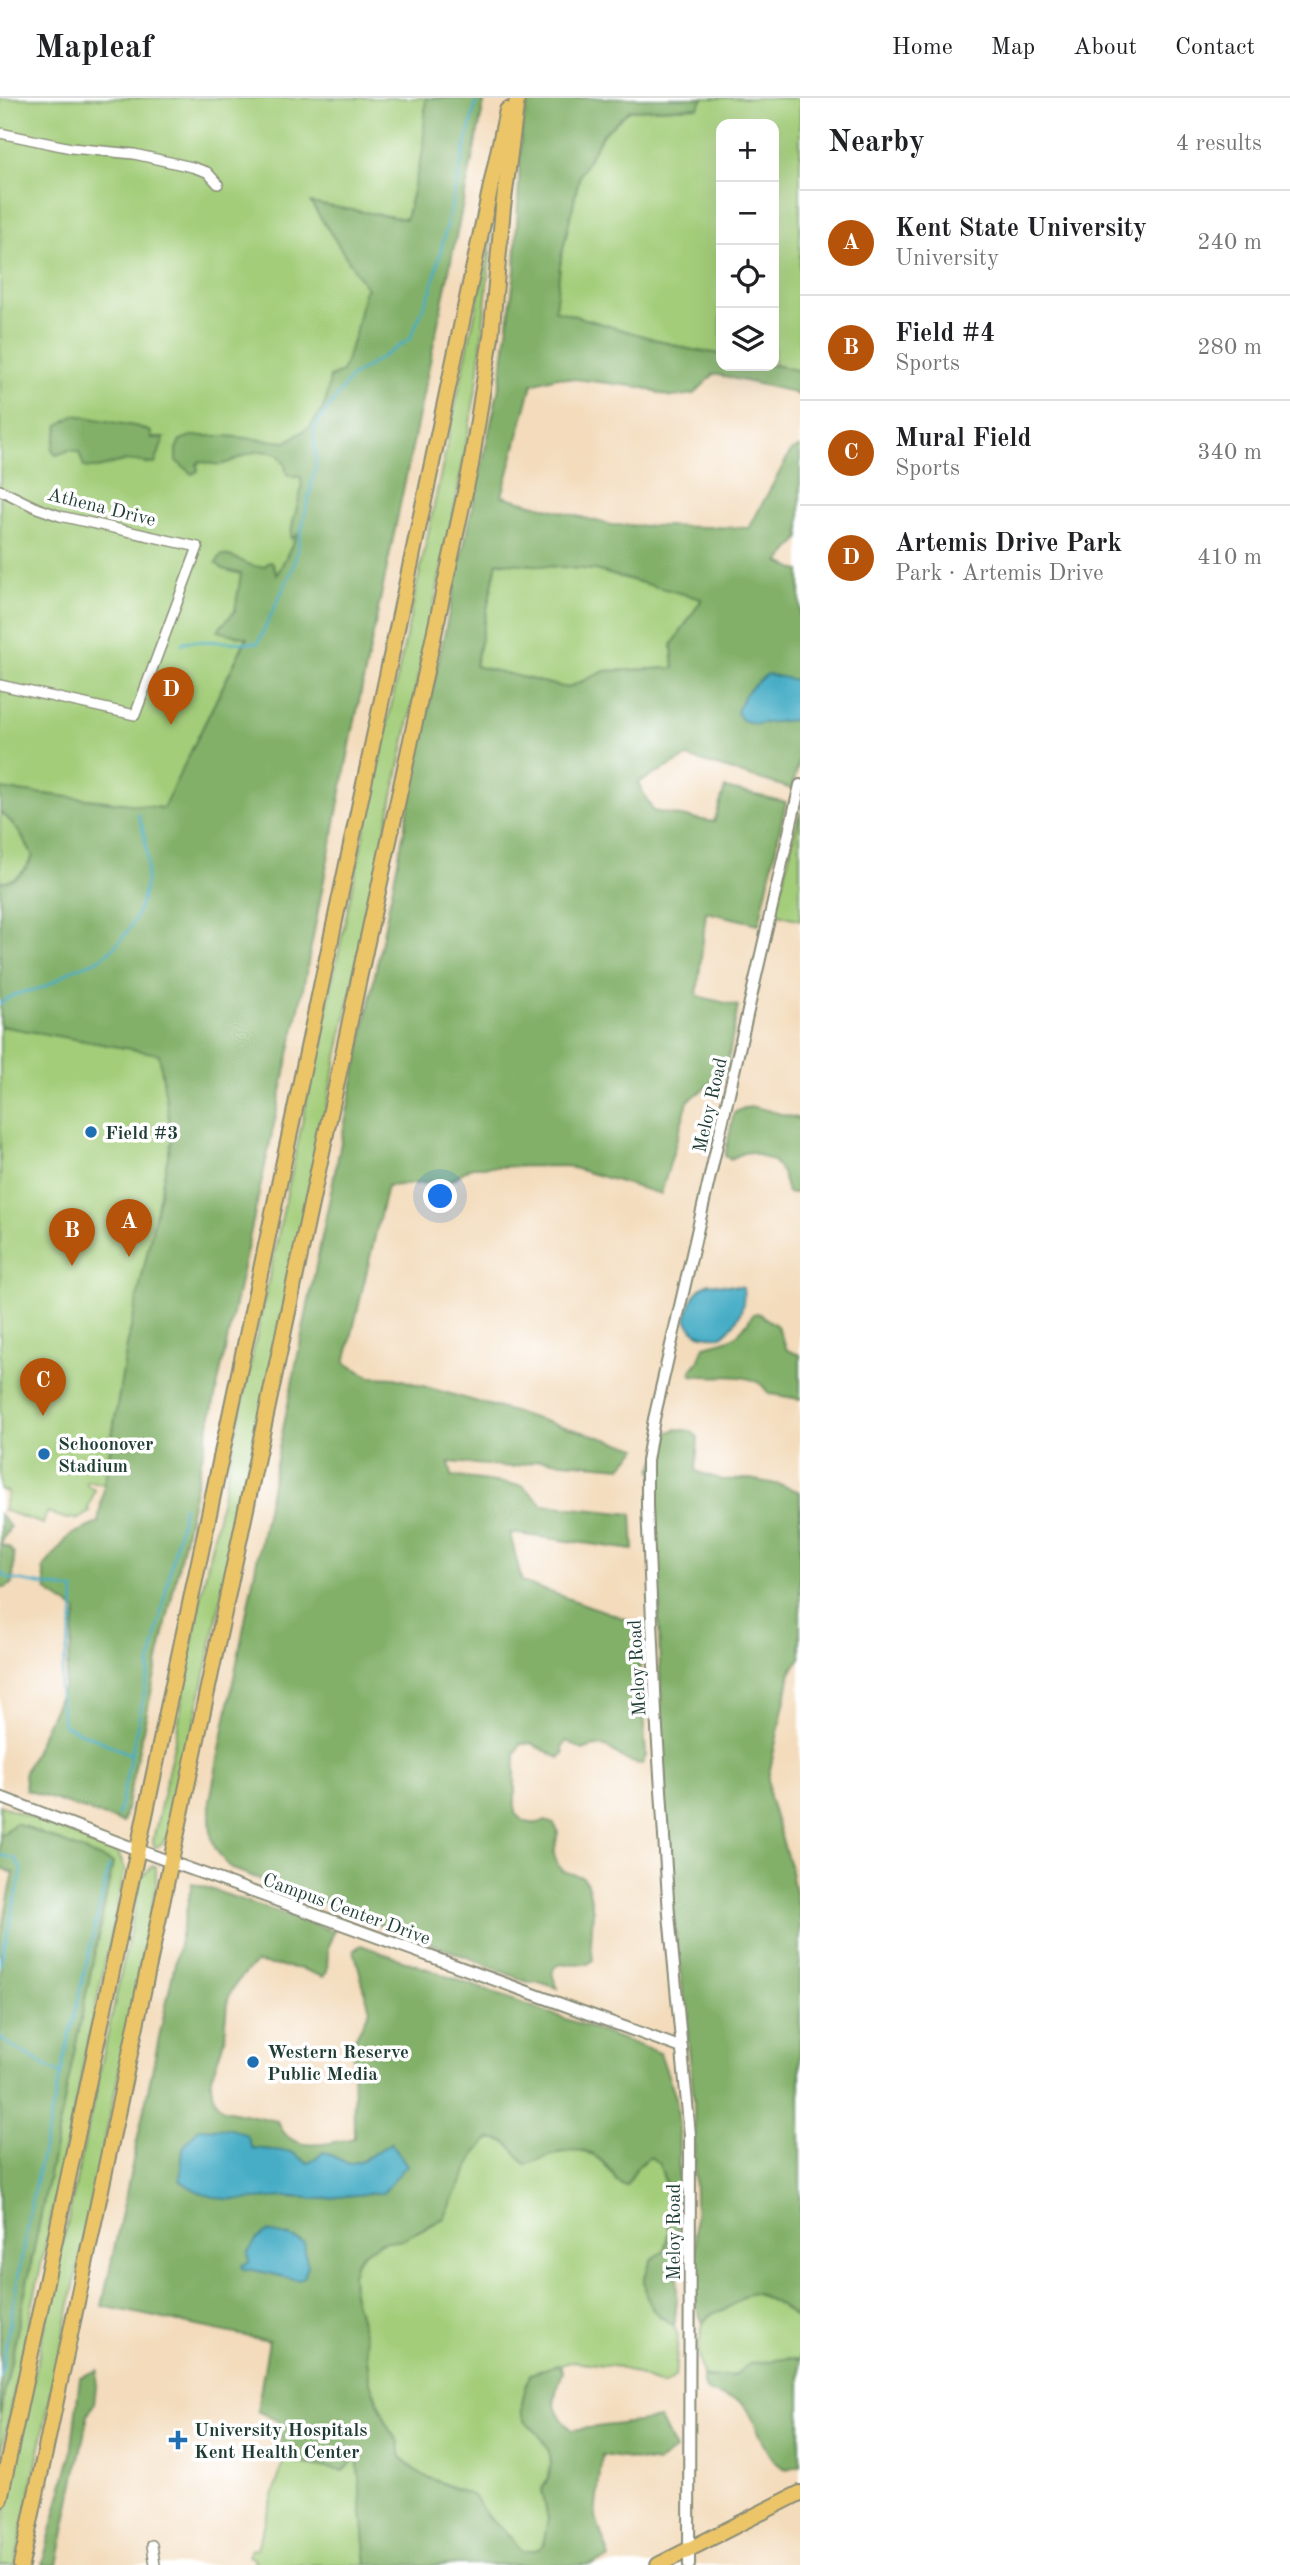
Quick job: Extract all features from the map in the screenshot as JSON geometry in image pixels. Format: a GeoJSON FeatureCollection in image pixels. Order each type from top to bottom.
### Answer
{"type":"FeatureCollection","features":[{"type":"Feature","properties":{"kind":"main road"},"geometry":{"type":"LineString","coordinates":[[0,2499],[510,98]]}},
{"type":"Feature","properties":{"kind":"main road"},"geometry":{"type":"LineString","coordinates":[[21,2565],[471,465],[491,337],[517,98]]}},
{"type":"Feature","properties":{"kind":"main road"},"geometry":{"type":"LineString","coordinates":[[658,2565],[800,2493]]}},
{"type":"Feature","properties":{"kind":"street"},"geometry":{"type":"LineString","coordinates":[[0,133],[71,148],[134,154],[192,167],[207,172],[218,184]]}},
{"type":"Feature","properties":{"kind":"street","name":"Athena Drive"},"geometry":{"type":"LineString","coordinates":[[0,490],[60,516],[198,547],[135,715],[0,685]]}},
{"type":"Feature","properties":{"kind":"street","name":"Meloy Road"},"geometry":{"type":"LineString","coordinates":[[689,2565],[689,2113],[669,1914],[659,1760],[647,1461],[654,1419],[800,785]]}},
{"type":"Feature","properties":{"kind":"street","name":"Campus Center Drive"},"geometry":{"type":"LineString","coordinates":[[0,1797],[682,2048]]}},
{"type":"Feature","properties":{"kind":"street"},"geometry":{"type":"LineString","coordinates":[[152,2545],[155,2565]]}},
{"type":"Feature","properties":{"kind":"green space"},"geometry":{"type":"Polygon","coordinates":[[[0,98],[426,98],[423,151],[406,219],[312,204],[396,333],[192,749],[185,814],[124,803],[0,789],[0,98]]]}},
{"type":"Feature","properties":{"kind":"green space"},"geometry":{"type":"Polygon","coordinates":[[[426,98],[485,98],[352,735],[301,999],[123,1823],[26,1790],[24,1774],[64,1687],[77,1611],[47,1591],[43,1568],[70,1535],[98,1523],[127,1346],[172,1138],[159,1054],[0,1026],[0,882],[20,874],[33,856],[15,827],[0,812],[0,789],[163,808],[247,638],[217,631],[235,611],[241,574],[223,569],[216,563],[221,555],[259,567],[269,562],[273,563],[277,575],[297,535],[291,539],[301,485],[301,477],[287,474],[278,454],[255,452],[220,465],[200,461],[197,464],[198,471],[192,474],[176,461],[176,449],[180,440],[191,436],[226,436],[286,442],[310,427],[326,401],[330,377],[342,372],[367,289],[311,203],[406,219],[423,151],[426,98]]]}},
{"type":"Feature","properties":{"kind":"green space"},"geometry":{"type":"Polygon","coordinates":[[[528,98],[703,98],[698,107],[630,110],[603,134],[580,174],[561,258],[555,310],[688,349],[716,353],[716,371],[779,371],[779,366],[800,371],[800,396],[789,391],[714,374],[694,394],[671,397],[641,387],[557,377],[532,384],[502,496],[611,525],[749,528],[791,451],[800,447],[800,538],[779,562],[800,571],[800,757],[792,789],[687,757],[638,783],[653,811],[714,822],[725,788],[786,802],[759,924],[706,912],[697,996],[738,1006],[726,1072],[688,1101],[661,1194],[566,1166],[472,1167],[449,1181],[387,1186],[345,1363],[371,1377],[395,1378],[638,1448],[621,1467],[540,1460],[512,1467],[449,1462],[452,1476],[523,1486],[543,1505],[632,1514],[634,1550],[510,1533],[522,1582],[637,1623],[646,1756],[642,1764],[626,1760],[602,1746],[583,1750],[567,1741],[562,1747],[564,1753],[559,1758],[531,1743],[520,1744],[515,1754],[515,1813],[528,1823],[545,1821],[554,1824],[558,1831],[554,1854],[558,1865],[563,1871],[583,1877],[588,1884],[593,1911],[593,1960],[588,1964],[555,1967],[553,1972],[558,1988],[539,1982],[530,1983],[233,1869],[214,1846],[210,1820],[210,1800],[271,1488],[439,658],[501,378],[515,270],[521,134],[528,98]],[[497,562],[475,666],[567,688],[605,671],[674,668],[672,645],[702,599],[595,570],[497,562]]]}},
{"type":"Feature","properties":{"kind":"green space"},"geometry":{"type":"Polygon","coordinates":[[[703,98],[800,98],[800,371],[779,366],[779,119],[716,119],[716,353],[688,349],[554,311],[561,258],[580,174],[603,134],[630,110],[698,107],[703,98]]]}},
{"type":"Feature","properties":{"kind":"green space"},"geometry":{"type":"Polygon","coordinates":[[[492,234],[478,378],[456,501],[174,1819],[164,1842],[157,1847],[153,1841],[177,1731],[196,1619],[492,234]]]}},
{"type":"Feature","properties":{"kind":"green space"},"geometry":{"type":"Polygon","coordinates":[[[75,415],[139,427],[151,432],[151,438],[164,438],[155,464],[128,461],[90,468],[84,467],[79,452],[70,450],[56,455],[52,450],[59,425],[75,415]]]}},
{"type":"Feature","properties":{"kind":"green space"},"geometry":{"type":"Polygon","coordinates":[[[497,562],[595,570],[702,599],[672,645],[674,668],[605,671],[567,688],[475,666],[497,562]]]}},
{"type":"Feature","properties":{"kind":"green space"},"geometry":{"type":"Polygon","coordinates":[[[800,811],[800,920],[775,913],[800,811]]]}},
{"type":"Feature","properties":{"kind":"green space"},"geometry":{"type":"Polygon","coordinates":[[[0,812],[15,827],[33,856],[20,874],[0,882],[0,812]]]}},
{"type":"Feature","properties":{"kind":"green space"},"geometry":{"type":"Polygon","coordinates":[[[0,1026],[160,1054],[172,1138],[127,1346],[104,1484],[87,1481],[87,1485],[95,1490],[88,1509],[90,1512],[76,1520],[47,1512],[43,1524],[3,1510],[8,1492],[0,1490],[0,1026]]]}},
{"type":"Feature","properties":{"kind":"green space"},"geometry":{"type":"Polygon","coordinates":[[[755,1107],[800,1119],[800,1192],[787,1192],[782,1173],[773,1161],[751,1152],[731,1159],[725,1156],[734,1113],[755,1107]]]}},
{"type":"Feature","properties":{"kind":"green space"},"geometry":{"type":"Polygon","coordinates":[[[758,1313],[777,1326],[787,1350],[800,1355],[800,1399],[770,1394],[761,1384],[743,1378],[692,1375],[691,1370],[698,1362],[704,1346],[738,1334],[753,1314],[758,1313]]]}},
{"type":"Feature","properties":{"kind":"green space"},"geometry":{"type":"Polygon","coordinates":[[[676,1429],[690,1431],[698,1437],[698,1472],[723,1480],[750,1479],[781,1485],[800,1492],[800,1658],[791,1671],[768,1779],[769,1797],[790,1866],[797,1903],[800,1904],[800,2322],[774,2302],[754,2294],[746,2295],[726,2309],[710,2315],[703,2323],[696,2307],[694,2101],[673,1912],[661,1723],[656,1481],[652,1470],[667,1433],[676,1429]]]}},
{"type":"Feature","properties":{"kind":"green space"},"geometry":{"type":"Polygon","coordinates":[[[0,1514],[10,1527],[0,1544],[0,1514]]]}},
{"type":"Feature","properties":{"kind":"green space"},"geometry":{"type":"Polygon","coordinates":[[[0,1544],[10,1548],[14,1554],[13,1583],[5,1588],[0,1587],[0,1544]]]}},
{"type":"Feature","properties":{"kind":"green space"},"geometry":{"type":"Polygon","coordinates":[[[0,1805],[111,1849],[119,1855],[125,1869],[0,2459],[0,2415],[113,1863],[16,1823],[0,1836],[0,1805]]]}},
{"type":"Feature","properties":{"kind":"green space"},"geometry":{"type":"Polygon","coordinates":[[[16,1823],[113,1863],[0,2414],[0,1937],[14,1873],[0,1868],[0,1836],[16,1823]]]}},
{"type":"Feature","properties":{"kind":"green space"},"geometry":{"type":"Polygon","coordinates":[[[152,1866],[156,1867],[156,1886],[15,2565],[0,2565],[7,2503],[140,1884],[142,1877],[152,1866]]]}},
{"type":"Feature","properties":{"kind":"green space"},"geometry":{"type":"Polygon","coordinates":[[[192,1883],[334,1931],[328,1947],[327,1972],[323,1977],[303,1969],[256,1963],[239,1980],[227,2002],[225,2035],[211,2083],[216,2101],[224,2110],[278,2121],[283,2132],[300,2143],[333,2143],[354,2138],[353,2042],[370,2010],[354,1950],[361,1945],[660,2053],[676,2098],[679,2129],[677,2301],[674,2326],[653,2310],[646,2295],[644,2280],[651,2260],[664,2251],[669,2231],[669,2194],[659,2163],[650,2157],[637,2167],[626,2186],[618,2182],[611,2171],[591,2154],[581,2151],[561,2152],[526,2165],[507,2142],[488,2139],[476,2153],[444,2218],[403,2239],[381,2242],[363,2253],[356,2261],[352,2275],[353,2293],[365,2336],[369,2380],[389,2429],[398,2442],[401,2457],[425,2476],[473,2496],[487,2516],[511,2537],[520,2551],[539,2549],[543,2545],[548,2519],[542,2489],[551,2468],[547,2447],[526,2422],[522,2412],[530,2374],[560,2366],[563,2372],[556,2390],[556,2410],[572,2430],[660,2419],[675,2450],[657,2463],[602,2455],[595,2516],[610,2558],[589,2565],[367,2565],[357,2457],[343,2471],[284,2460],[278,2421],[257,2411],[269,2341],[102,2306],[192,1883]],[[391,2143],[363,2160],[349,2164],[324,2152],[308,2164],[291,2152],[252,2148],[288,2197],[323,2199],[355,2193],[383,2193],[391,2143]]]}},
{"type":"Feature","properties":{"kind":"green space"},"geometry":{"type":"Polygon","coordinates":[[[494,2138],[510,2143],[522,2161],[563,2152],[586,2153],[607,2167],[616,2181],[629,2182],[637,2167],[650,2157],[659,2163],[669,2194],[669,2231],[664,2251],[651,2260],[644,2280],[646,2295],[657,2314],[674,2326],[678,2336],[675,2377],[663,2385],[619,2367],[574,2361],[530,2374],[523,2401],[524,2417],[544,2440],[551,2461],[549,2475],[542,2489],[548,2519],[543,2545],[530,2551],[520,2551],[511,2537],[487,2516],[473,2496],[425,2476],[401,2457],[398,2442],[389,2429],[369,2380],[365,2336],[353,2293],[352,2275],[356,2261],[371,2246],[423,2230],[444,2218],[476,2153],[483,2142],[494,2138]]]}},
{"type":"Feature","properties":{"kind":"green space"},"geometry":{"type":"Polygon","coordinates":[[[750,2293],[765,2297],[800,2322],[800,2360],[773,2361],[725,2377],[703,2376],[698,2350],[703,2323],[710,2314],[726,2308],[750,2293]]]}},
{"type":"Feature","properties":{"kind":"green space"},"geometry":{"type":"Polygon","coordinates":[[[790,2358],[800,2360],[800,2465],[787,2469],[773,2459],[746,2407],[734,2399],[706,2390],[703,2376],[733,2376],[749,2364],[790,2358]]]}},
{"type":"Feature","properties":{"kind":"green space"},"geometry":{"type":"Polygon","coordinates":[[[98,2370],[94,2403],[88,2415],[57,2565],[42,2565],[71,2455],[80,2377],[98,2370]]]}},
{"type":"Feature","properties":{"kind":"green space"},"geometry":{"type":"Polygon","coordinates":[[[357,2456],[367,2565],[254,2565],[255,2559],[248,2556],[250,2550],[257,2549],[284,2460],[343,2471],[357,2456]]]}},
{"type":"Feature","properties":{"kind":"water"},"geometry":{"type":"Polygon","coordinates":[[[767,674],[800,681],[800,708],[794,720],[755,724],[742,720],[737,712],[749,690],[767,674]]]}},
{"type":"Feature","properties":{"kind":"water"},"geometry":{"type":"Polygon","coordinates":[[[709,1283],[743,1287],[740,1315],[722,1336],[700,1334],[692,1329],[686,1319],[696,1294],[709,1283]]]}},
{"type":"Feature","properties":{"kind":"water"},"geometry":{"type":"Polygon","coordinates":[[[199,2128],[231,2129],[247,2135],[252,2148],[291,2152],[308,2163],[324,2152],[349,2164],[363,2160],[391,2143],[407,2165],[383,2193],[323,2199],[217,2198],[192,2189],[180,2180],[183,2148],[199,2128]]]}},
{"type":"Feature","properties":{"kind":"water"},"geometry":{"type":"Polygon","coordinates":[[[267,2232],[304,2243],[307,2265],[305,2276],[299,2280],[243,2269],[242,2265],[249,2262],[248,2253],[257,2239],[267,2232]]]}},
{"type":"Feature","properties":{"kind":"waterway"},"geometry":{"type":"LineString","coordinates":[[182,645],[183,642],[191,641],[258,643],[293,568],[316,465],[314,428],[351,377],[410,339],[432,288],[477,98]]}},
{"type":"Feature","properties":{"kind":"waterway"},"geometry":{"type":"LineString","coordinates":[[0,1004],[17,994],[48,985],[72,970],[98,960],[117,944],[129,929],[144,893],[147,873],[144,833],[138,814]]}},
{"type":"Feature","properties":{"kind":"waterway"},"geometry":{"type":"LineString","coordinates":[[118,1816],[184,1506]]}},
{"type":"Feature","properties":{"kind":"waterway"},"geometry":{"type":"LineString","coordinates":[[0,1572],[10,1579],[74,1590],[73,1620],[59,1688],[64,1725],[130,1754]]}},
{"type":"Feature","properties":{"kind":"waterway"},"geometry":{"type":"LineString","coordinates":[[0,1855],[16,1859],[22,1871],[0,1965]]}},
{"type":"Feature","properties":{"kind":"waterway"},"geometry":{"type":"LineString","coordinates":[[0,2377],[33,2193],[109,1866]]}},
{"type":"Feature","properties":{"kind":"waterway"},"geometry":{"type":"LineString","coordinates":[[0,2034],[2,2040],[60,2074]]}},
{"type":"Feature","properties":{"kind":"place","name":"Artemis Drive Park"},"geometry":{"type":"Point","coordinates":[171,725]}},
{"type":"Feature","properties":{"kind":"place","name":"Field #3"},"geometry":{"type":"Point","coordinates":[91,1132]}},
{"type":"Feature","properties":{"kind":"place","name":"Kent State University"},"geometry":{"type":"Point","coordinates":[129,1257]}},
{"type":"Feature","properties":{"kind":"place","name":"Field #4"},"geometry":{"type":"Point","coordinates":[72,1266]}},
{"type":"Feature","properties":{"kind":"place","name":"Mural Field"},"geometry":{"type":"Point","coordinates":[43,1416]}},
{"type":"Feature","properties":{"kind":"place","name":"Schoonover Stadium"},"geometry":{"type":"Point","coordinates":[44,1454]}},
{"type":"Feature","properties":{"kind":"place","name":"Western Reserve Public Media"},"geometry":{"type":"Point","coordinates":[253,2062]}},
{"type":"Feature","properties":{"kind":"place","name":"University Hospitals Kent Health Center"},"geometry":{"type":"Point","coordinates":[178,2440]}}]}
